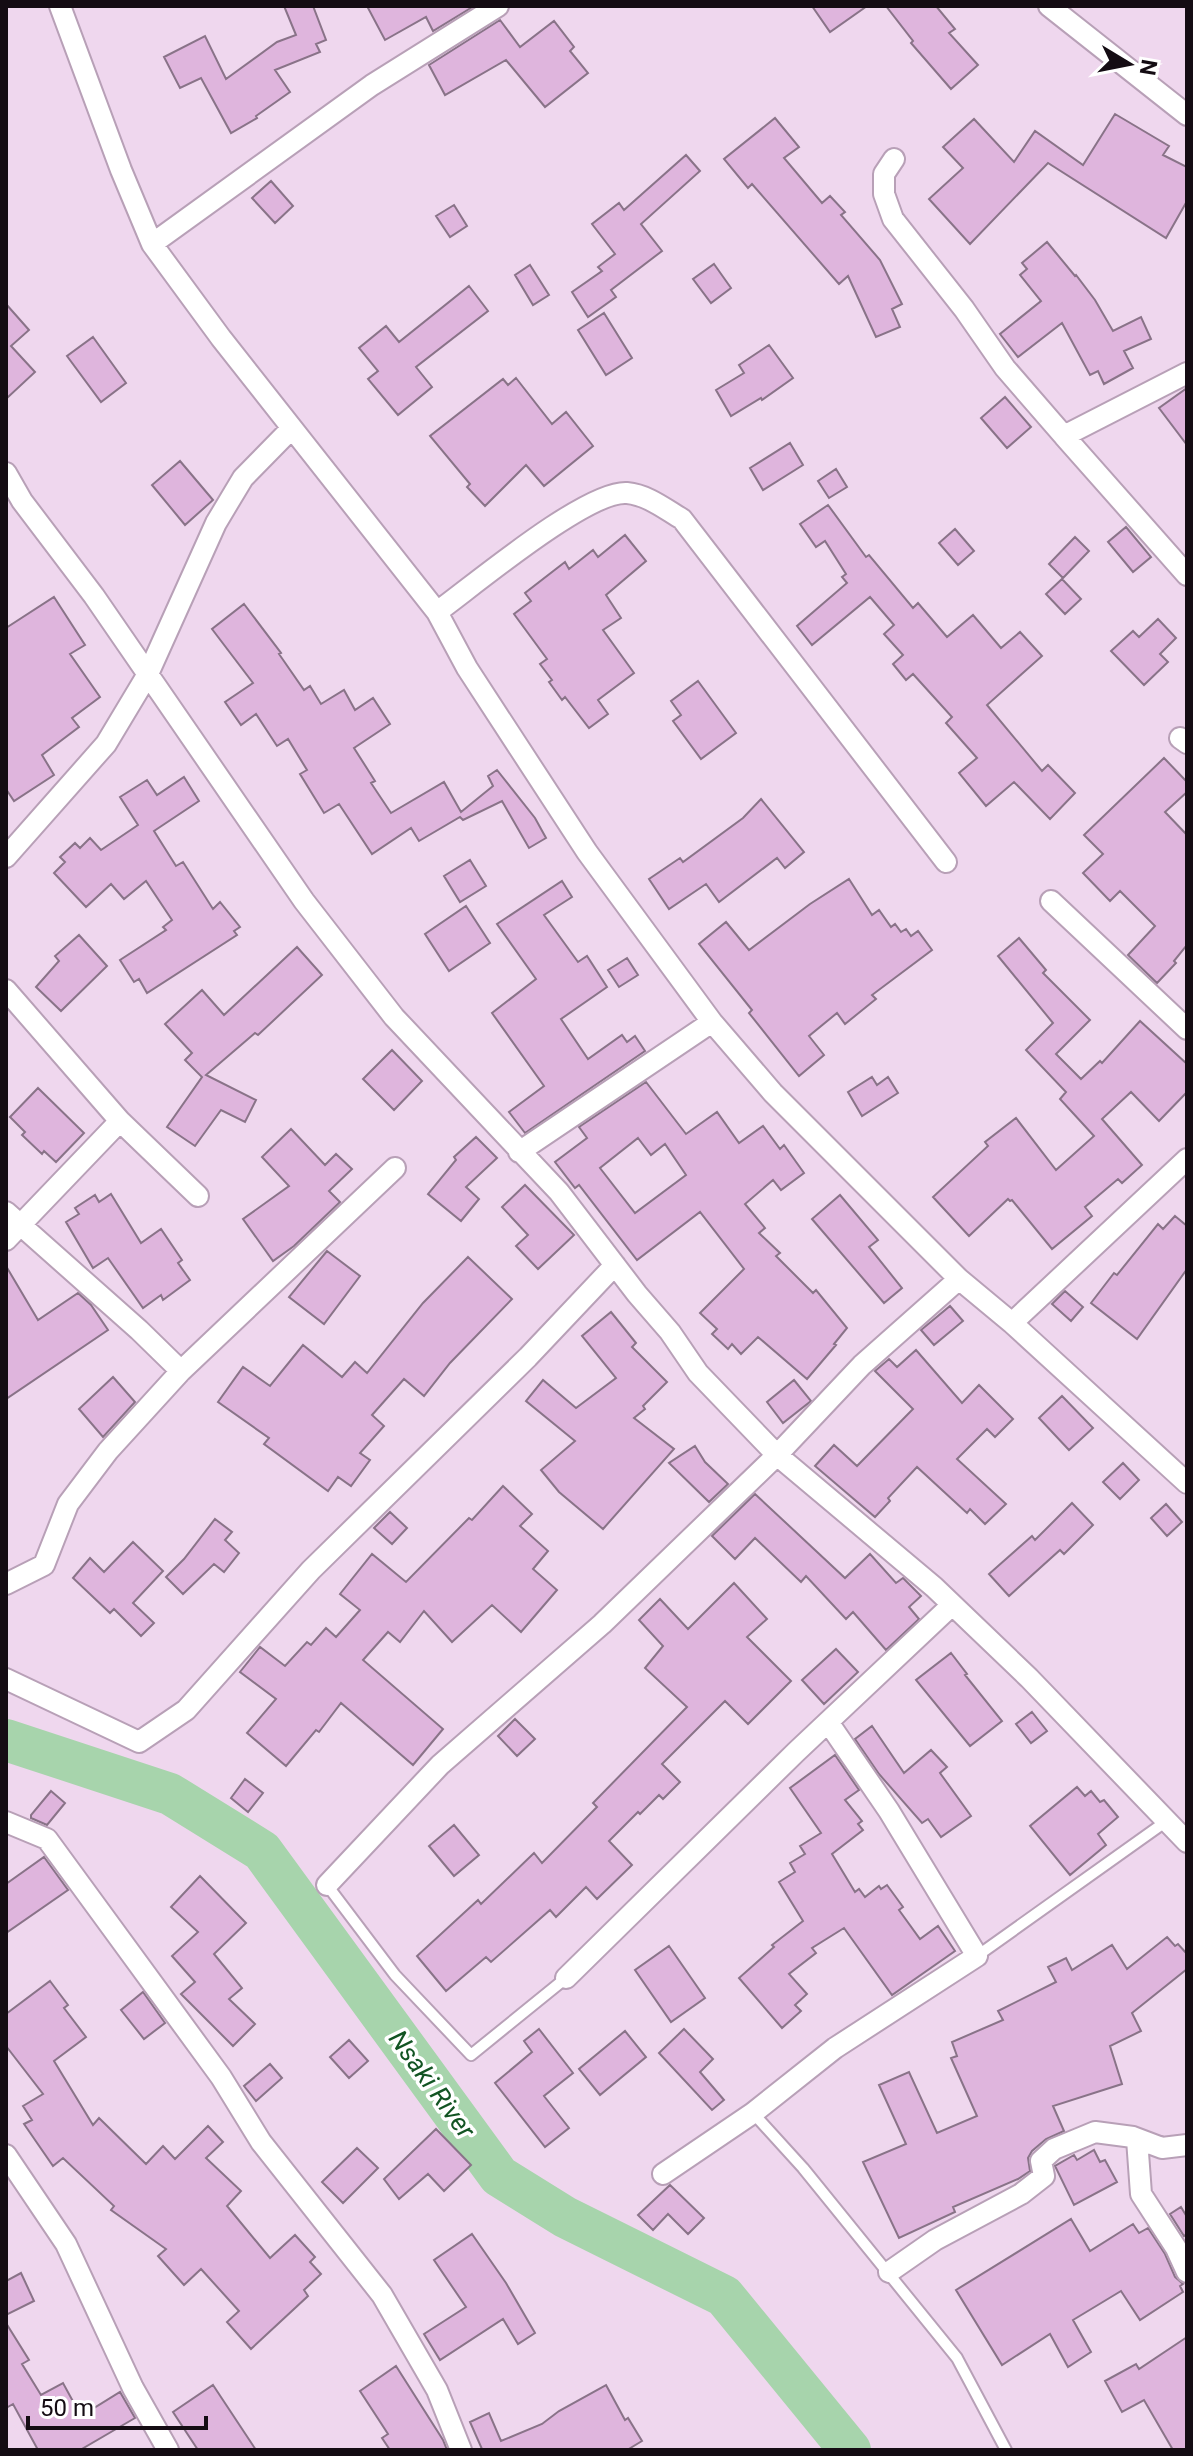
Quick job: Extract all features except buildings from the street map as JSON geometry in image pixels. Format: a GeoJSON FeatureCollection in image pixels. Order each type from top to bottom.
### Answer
{"type":"FeatureCollection","features":[{"type":"Feature","properties":{"kind":"street"},"geometry":{"type":"LineString","coordinates":[[60,6],[152,244],[291,429],[437,612],[467,668],[587,852],[712,1022],[773,1093],[959,1279],[1012,1323],[1187,1483]]}},
{"type":"Feature","properties":{"kind":"street"},"geometry":{"type":"LineString","coordinates":[[152,244],[372,85],[498,6]]}},
{"type":"Feature","properties":{"kind":"street"},"geometry":{"type":"LineString","coordinates":[[1049,6],[1187,115]]}},
{"type":"Feature","properties":{"kind":"street"},"geometry":{"type":"LineString","coordinates":[[894,159],[884,174],[884,194],[893,219],[964,309],[1005,368],[1187,575]]}},
{"type":"Feature","properties":{"kind":"street"},"geometry":{"type":"LineString","coordinates":[[1064,436],[1187,373]]}},
{"type":"Feature","properties":{"kind":"street"},"geometry":{"type":"LineString","coordinates":[[6,857],[106,744],[148,674],[216,523],[243,478],[291,429]]}},
{"type":"Feature","properties":{"kind":"street"},"geometry":{"type":"LineString","coordinates":[[6,473],[22,501],[94,596],[304,901],[394,1017],[559,1192],[670,1332],[698,1373],[777,1455],[934,1587],[1029,1678],[1187,1842]]}},
{"type":"Feature","properties":{"kind":"street"},"geometry":{"type":"LineString","coordinates":[[437,612],[567,518],[607,496],[627,493],[653,501],[682,519],[946,862]]}},
{"type":"Feature","properties":{"kind":"street"},"geometry":{"type":"LineString","coordinates":[[1051,901],[1187,1029]]}},
{"type":"Feature","properties":{"kind":"street"},"geometry":{"type":"LineString","coordinates":[[6,990],[120,1121],[198,1196]]}},
{"type":"Feature","properties":{"kind":"street"},"geometry":{"type":"LineString","coordinates":[[519,1152],[712,1022]]}},
{"type":"Feature","properties":{"kind":"street"},"geometry":{"type":"LineString","coordinates":[[6,1240],[13,1218],[120,1121]]}},
{"type":"Feature","properties":{"kind":"street"},"geometry":{"type":"LineString","coordinates":[[1012,1323],[1187,1159]]}},
{"type":"Feature","properties":{"kind":"street"},"geometry":{"type":"LineString","coordinates":[[6,1584],[44,1565],[68,1504],[108,1451],[181,1371],[395,1168]]}},
{"type":"Feature","properties":{"kind":"street"},"geometry":{"type":"LineString","coordinates":[[13,1218],[181,1371]]}},
{"type":"Feature","properties":{"kind":"street"},"geometry":{"type":"LineString","coordinates":[[6,1679],[139,1742],[186,1710],[311,1570],[528,1357],[615,1265]]}},
{"type":"Feature","properties":{"kind":"street"},"geometry":{"type":"LineString","coordinates":[[327,1885],[440,1765],[602,1624],[777,1455],[862,1365],[959,1279]]}},
{"type":"Feature","properties":{"kind":"street"},"geometry":{"type":"LineString","coordinates":[[566,1978],[952,1605]]}},
{"type":"Feature","properties":{"kind":"street"},"geometry":{"type":"LineString","coordinates":[[663,2174],[753,2113],[835,2048],[977,1956],[889,1811],[828,1722]]}},
{"type":"Feature","properties":{"kind":"street"},"geometry":{"type":"LineString","coordinates":[[6,1822],[47,1839],[221,2077],[261,2142],[382,2295],[437,2390],[461,2450]]}},
{"type":"Feature","properties":{"kind":"street"},"geometry":{"type":"LineString","coordinates":[[889,2272],[935,2240],[1021,2194],[1044,2176],[1041,2161],[1054,2149],[1095,2132],[1137,2139],[1162,2148],[1187,2145]]}},
{"type":"Feature","properties":{"kind":"street"},"geometry":{"type":"LineString","coordinates":[[1137,2139],[1141,2194],[1176,2248],[1187,2272]]}},
{"type":"Feature","properties":{"kind":"street"},"geometry":{"type":"LineString","coordinates":[[6,2155],[66,2244],[133,2388],[168,2450]]}},
{"type":"Feature","properties":{"kind":"lane"},"geometry":{"type":"LineString","coordinates":[[977,1956],[1168,1820]]}},
{"type":"Feature","properties":{"kind":"lane"},"geometry":{"type":"LineString","coordinates":[[327,1885],[395,1975],[471,2055],[566,1978]]}},
{"type":"Feature","properties":{"kind":"lane"},"geometry":{"type":"LineString","coordinates":[[753,2113],[803,2168],[957,2358],[1006,2450]]}},
{"type":"Feature","properties":{"kind":"waterway","name":"Nsaki River"},"geometry":{"type":"LineString","coordinates":[[6,1740],[170,1794],[262,1851],[499,2176],[565,2217],[724,2296],[850,2450]]}}]}
